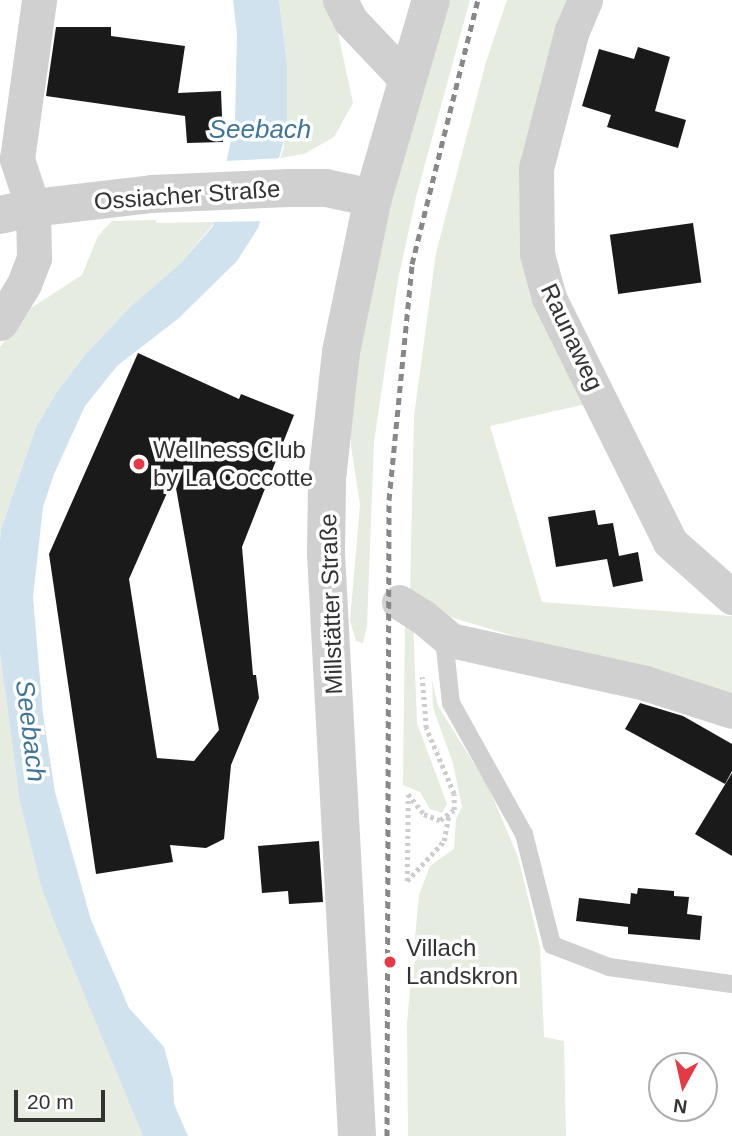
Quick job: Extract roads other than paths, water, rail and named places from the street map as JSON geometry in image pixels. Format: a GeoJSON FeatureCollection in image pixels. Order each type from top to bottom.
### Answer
{"type":"FeatureCollection","features":[{"type":"Feature","properties":{"kind":"street"},"geometry":{"type":"LineString","coordinates":[[0,323],[24,284],[34,258],[17,211],[17,159],[39,0]]}},
{"type":"Feature","properties":{"kind":"street"},"geometry":{"type":"LineString","coordinates":[[340,0],[350,20],[406,79]]}},
{"type":"Feature","properties":{"kind":"street","name":"Millstätter Straße"},"geometry":{"type":"LineString","coordinates":[[356,1136],[326,554],[327,480],[341,352],[373,198],[430,0]]}},
{"type":"Feature","properties":{"kind":"street","name":"Raunaweg"},"geometry":{"type":"LineString","coordinates":[[585,0],[568,41],[536,168],[537,254],[549,298],[670,542],[732,597]]}},
{"type":"Feature","properties":{"kind":"street","name":"Ossiacher Straße"},"geometry":{"type":"LineString","coordinates":[[17,211],[152,194],[289,188],[326,188],[373,198]]}},
{"type":"Feature","properties":{"kind":"street"},"geometry":{"type":"LineString","coordinates":[[399,602],[450,640],[645,682],[732,711]]}},
{"type":"Feature","properties":{"kind":"lane"},"geometry":{"type":"LineString","coordinates":[[450,640],[445,648],[451,703],[524,834],[552,945],[609,967],[732,984]]}},
{"type":"Feature","properties":{"kind":"water","name":"Seebach"},"geometry":{"type":"Polygon","coordinates":[[[233,0],[279,0],[287,62],[287,131],[258,228],[237,261],[179,318],[117,366],[85,406],[54,474],[43,507],[33,597],[43,714],[55,792],[91,920],[129,1008],[164,1047],[173,1080],[174,1104],[188,1136],[143,1136],[41,886],[20,803],[0,653],[0,541],[1,529],[36,427],[56,393],[85,355],[129,308],[181,263],[213,226],[235,121],[237,34],[233,0]]]}},
{"type":"Feature","properties":{"kind":"railway"},"geometry":{"type":"LineString","coordinates":[[387,1136],[389,500],[412,264],[478,0]]}},
{"type":"Feature","properties":{"kind":"place","name":"Wellness Club by La Coccotte"},"geometry":{"type":"Point","coordinates":[139,464]}},
{"type":"Feature","properties":{"kind":"place","name":"Villach Landskron"},"geometry":{"type":"Point","coordinates":[390,962]}}]}
